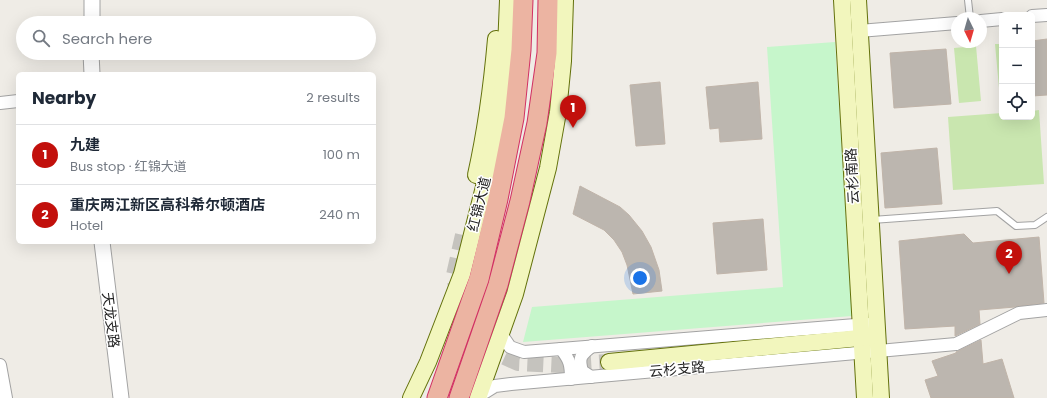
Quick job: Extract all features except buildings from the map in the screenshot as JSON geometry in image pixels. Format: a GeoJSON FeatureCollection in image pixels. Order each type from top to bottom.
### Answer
{"type":"FeatureCollection","features":[{"type":"Feature","properties":{"kind":"highway","name":"红锦大道"},"geometry":{"type":"LineString","coordinates":[[437,398],[479,279],[498,199],[514,118],[521,50],[523,0]]}},
{"type":"Feature","properties":{"kind":"highway"},"geometry":{"type":"LineString","coordinates":[[459,398],[498,285],[520,201],[537,123],[547,53],[548,0]]}},
{"type":"Feature","properties":{"kind":"main road"},"geometry":{"type":"LineString","coordinates":[[463,235],[483,143],[494,65],[500,0]]}},
{"type":"Feature","properties":{"kind":"main road","name":"红锦大道"},"geometry":{"type":"LineString","coordinates":[[411,398],[428,362],[462,274],[492,155],[505,72],[508,0]]}},
{"type":"Feature","properties":{"kind":"main road"},"geometry":{"type":"LineString","coordinates":[[478,397],[515,294],[548,168],[558,112],[562,75],[565,0]]}},
{"type":"Feature","properties":{"kind":"main road","name":"云杉南路"},"geometry":{"type":"LineString","coordinates":[[842,0],[865,398]]}},
{"type":"Feature","properties":{"kind":"main road","name":"云杉南路"},"geometry":{"type":"LineString","coordinates":[[858,0],[881,398]]}},
{"type":"Feature","properties":{"kind":"main road"},"geometry":{"type":"LineString","coordinates":[[609,362],[878,336]]}},
{"type":"Feature","properties":{"kind":"street"},"geometry":{"type":"LineString","coordinates":[[92,0],[92,16]]}},
{"type":"Feature","properties":{"kind":"street"},"geometry":{"type":"LineString","coordinates":[[1035,16],[1047,15]]}},
{"type":"Feature","properties":{"kind":"street"},"geometry":{"type":"LineString","coordinates":[[987,20],[999,19]]}},
{"type":"Feature","properties":{"kind":"street"},"geometry":{"type":"LineString","coordinates":[[859,31],[951,23]]}},
{"type":"Feature","properties":{"kind":"street"},"geometry":{"type":"LineString","coordinates":[[91,60],[92,72]]}},
{"type":"Feature","properties":{"kind":"street"},"geometry":{"type":"LineString","coordinates":[[0,103],[16,101]]}},
{"type":"Feature","properties":{"kind":"street","name":"天龙支路"},"geometry":{"type":"LineString","coordinates":[[102,244],[121,398]]}},
{"type":"Feature","properties":{"kind":"street"},"geometry":{"type":"LineString","coordinates":[[878,336],[956,344],[1019,313],[1047,310]]}},
{"type":"Feature","properties":{"kind":"street","name":"云杉支路"},"geometry":{"type":"LineString","coordinates":[[501,334],[510,347],[524,352],[592,346],[861,338]]}},
{"type":"Feature","properties":{"kind":"street","name":"云杉支路"},"geometry":{"type":"LineString","coordinates":[[478,397],[495,386],[591,377],[861,338]]}},
{"type":"Feature","properties":{"kind":"street"},"geometry":{"type":"LineString","coordinates":[[591,377],[582,371],[580,362],[583,354],[592,346]]}},
{"type":"Feature","properties":{"kind":"street"},"geometry":{"type":"LineString","coordinates":[[561,349],[568,357],[571,367],[571,378]]}},
{"type":"Feature","properties":{"kind":"street"},"geometry":{"type":"LineString","coordinates":[[0,365],[6,398]]}},
{"type":"Feature","properties":{"kind":"lane"},"geometry":{"type":"LineString","coordinates":[[968,0],[969,12]]}},
{"type":"Feature","properties":{"kind":"lane"},"geometry":{"type":"LineString","coordinates":[[871,220],[997,211],[1016,226],[1034,225],[1047,217]]}},
{"type":"Feature","properties":{"kind":"green space"},"geometry":{"type":"Polygon","coordinates":[[[835,42],[852,316],[523,342],[532,307],[783,287],[767,47],[835,42]]]}},
{"type":"Feature","properties":{"kind":"green space"},"geometry":{"type":"Polygon","coordinates":[[[995,44],[999,44],[999,88],[995,44]]]}},
{"type":"Feature","properties":{"kind":"green space"},"geometry":{"type":"Polygon","coordinates":[[[954,48],[976,48],[981,101],[959,103],[954,48]]]}},
{"type":"Feature","properties":{"kind":"green space"},"geometry":{"type":"Polygon","coordinates":[[[1039,110],[1044,184],[953,190],[948,117],[999,113],[999,120],[1035,120],[1035,111],[1039,110]]]}},
{"type":"Feature","properties":{"kind":"tunnel"},"geometry":{"type":"LineString","coordinates":[[463,235],[454,275],[461,315],[485,348],[518,363],[560,365],[609,362]]}},
{"type":"Feature","properties":{"kind":"place","name":"九建"},"geometry":{"type":"Point","coordinates":[573,128]}},
{"type":"Feature","properties":{"kind":"place","name":"重庆两江新区高科希尔顿酒店"},"geometry":{"type":"Point","coordinates":[1009,274]}}]}
